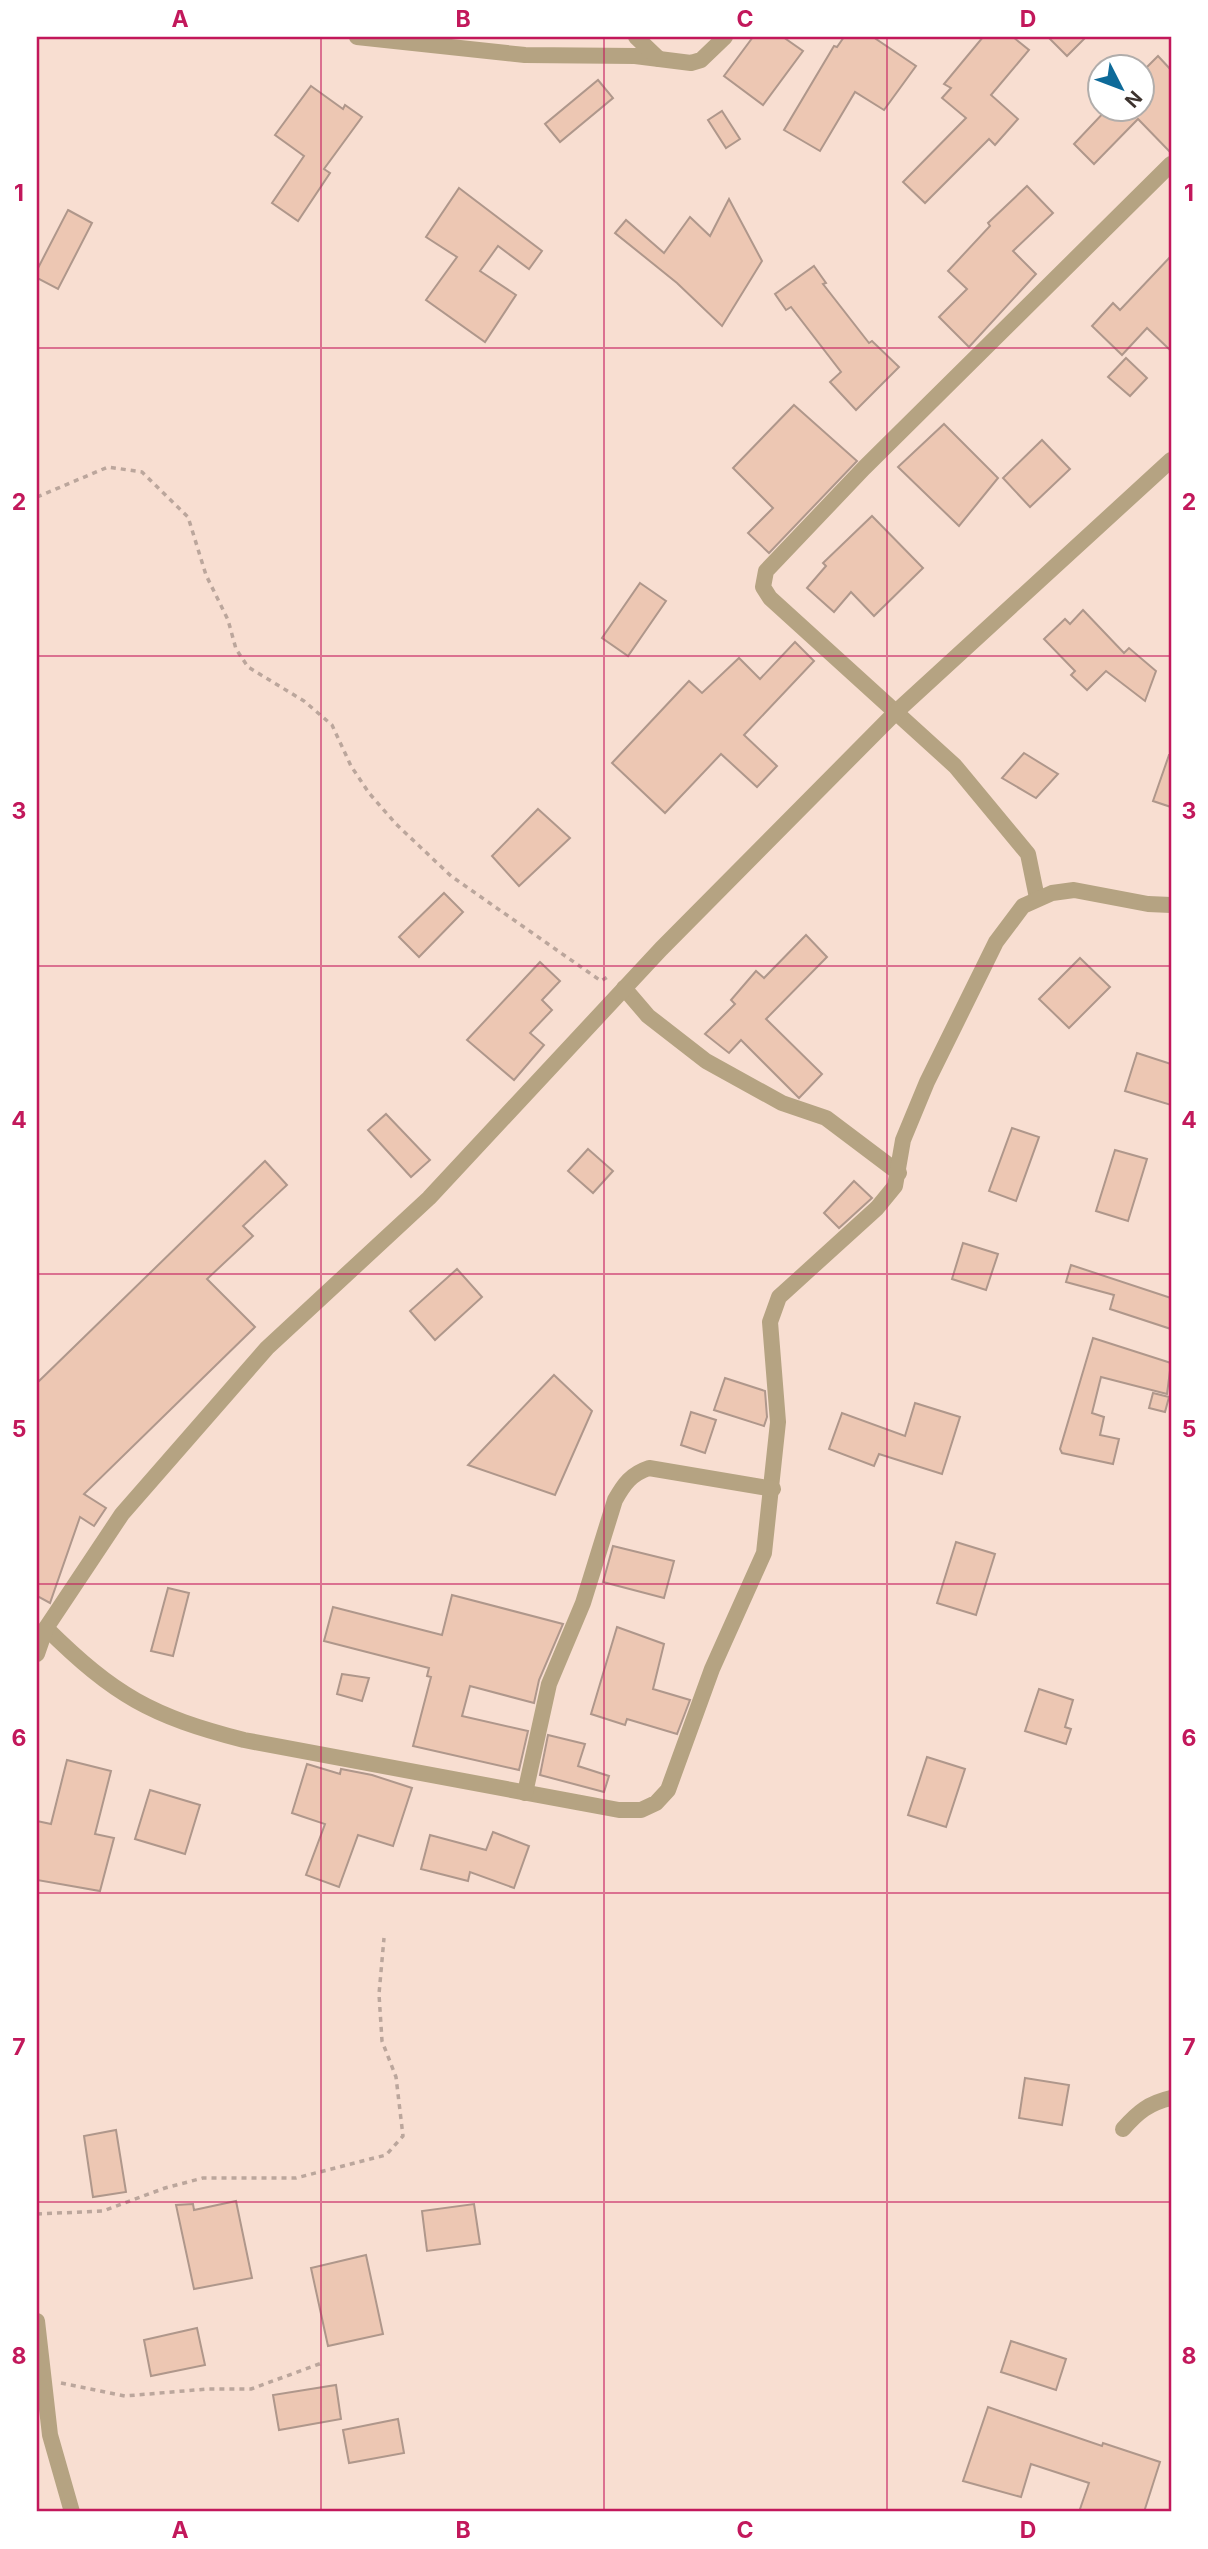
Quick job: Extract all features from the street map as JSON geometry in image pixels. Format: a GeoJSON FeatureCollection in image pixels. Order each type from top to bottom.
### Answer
{"type":"FeatureCollection","features":[{"type":"Feature","properties":{"kind":"street"},"geometry":{"type":"LineString","coordinates":[[357,37],[498,53],[691,63],[701,60],[725,37]]}},
{"type":"Feature","properties":{"kind":"street"},"geometry":{"type":"LineString","coordinates":[[498,53],[504,37]]}},
{"type":"Feature","properties":{"kind":"street"},"geometry":{"type":"LineString","coordinates":[[636,37],[659,60]]}},
{"type":"Feature","properties":{"kind":"street"},"geometry":{"type":"LineString","coordinates":[[1037,898],[1028,854],[955,766],[770,598],[763,587],[766,571],[864,468],[993,344],[1087,245],[1171,164]]}},
{"type":"Feature","properties":{"kind":"street"},"geometry":{"type":"LineString","coordinates":[[37,1654],[46,1628],[122,1514],[267,1348],[429,1198],[624,988],[897,711],[1171,460]]}},
{"type":"Feature","properties":{"kind":"street"},"geometry":{"type":"LineString","coordinates":[[46,1628],[110,1685],[144,1708],[184,1725],[244,1740],[619,1810],[641,1811],[656,1803],[668,1790],[712,1669],[764,1553],[773,1489],[778,1422],[770,1322],[772,1311],[789,1286],[887,1198],[899,1173],[900,1153],[909,1122],[996,942],[1011,918],[1023,906],[1037,898],[1074,890],[1148,904],[1171,905]]}},
{"type":"Feature","properties":{"kind":"street"},"geometry":{"type":"LineString","coordinates":[[624,988],[648,1016],[706,1061],[782,1103],[826,1118],[899,1173]]}},
{"type":"Feature","properties":{"kind":"street"},"geometry":{"type":"LineString","coordinates":[[525,1793],[550,1684],[576,1624],[615,1500],[625,1483],[635,1473],[649,1468],[773,1489]]}},
{"type":"Feature","properties":{"kind":"street"},"geometry":{"type":"LineString","coordinates":[[1123,2129],[1152,2102],[1171,2098]]}},
{"type":"Feature","properties":{"kind":"street"},"geometry":{"type":"LineString","coordinates":[[37,2321],[50,2435],[72,2512]]}},
{"type":"Feature","properties":{"kind":"path"},"geometry":{"type":"LineString","coordinates":[[37,497],[108,467],[142,472],[188,517],[206,575],[228,620],[236,649],[248,667],[304,701],[332,725],[351,766],[369,793],[396,824],[451,876],[601,981],[613,974]]}},
{"type":"Feature","properties":{"kind":"path"},"geometry":{"type":"LineString","coordinates":[[37,2214],[103,2211],[165,2188],[203,2178],[296,2178],[386,2155],[403,2136],[396,2077],[382,2041],[379,1994],[384,1938]]}},
{"type":"Feature","properties":{"kind":"path"},"geometry":{"type":"LineString","coordinates":[[42,2378],[125,2396],[207,2389],[251,2389],[322,2363]]}},
{"type":"Feature","properties":{"kind":"building"},"geometry":{"type":"Polygon","coordinates":[[[753,37],[783,37],[803,51],[763,105],[724,76],[753,37]]]}},
{"type":"Feature","properties":{"kind":"building"},"geometry":{"type":"Polygon","coordinates":[[[844,37],[873,37],[916,66],[884,110],[855,92],[820,151],[784,130],[834,46],[837,47],[844,37]]]}},
{"type":"Feature","properties":{"kind":"building"},"geometry":{"type":"Polygon","coordinates":[[[983,37],[1013,37],[1029,50],[991,95],[1018,119],[995,145],[989,139],[925,203],[903,182],[966,118],[942,98],[951,88],[944,84],[983,37]]]}},
{"type":"Feature","properties":{"kind":"building"},"geometry":{"type":"Polygon","coordinates":[[[1048,37],[1086,37],[1067,56],[1048,37]]]}},
{"type":"Feature","properties":{"kind":"building"},"geometry":{"type":"Polygon","coordinates":[[[1158,56],[1171,70],[1171,153],[1141,122],[1156,122],[1158,56]]]}},
{"type":"Feature","properties":{"kind":"building"},"geometry":{"type":"Polygon","coordinates":[[[598,80],[613,98],[560,142],[545,124],[598,80]]]}},
{"type":"Feature","properties":{"kind":"building"},"geometry":{"type":"Polygon","coordinates":[[[311,86],[343,109],[345,105],[362,117],[324,169],[330,173],[298,221],[272,203],[304,156],[275,135],[311,86]]]}},
{"type":"Feature","properties":{"kind":"building"},"geometry":{"type":"Polygon","coordinates":[[[722,111],[740,139],[726,148],[708,120],[722,111]]]}},
{"type":"Feature","properties":{"kind":"building"},"geometry":{"type":"Polygon","coordinates":[[[1095,122],[1135,122],[1094,164],[1074,144],[1095,122]]]}},
{"type":"Feature","properties":{"kind":"building"},"geometry":{"type":"Polygon","coordinates":[[[1027,186],[1053,213],[1013,251],[1036,274],[969,347],[939,317],[967,289],[948,271],[990,226],[988,223],[1027,186]]]}},
{"type":"Feature","properties":{"kind":"building"},"geometry":{"type":"Polygon","coordinates":[[[459,188],[542,251],[529,269],[498,246],[480,271],[516,295],[485,342],[426,300],[457,257],[426,237],[459,188]]]}},
{"type":"Feature","properties":{"kind":"building"},"geometry":{"type":"Polygon","coordinates":[[[729,199],[762,261],[722,326],[677,283],[615,233],[626,220],[664,253],[690,217],[710,236],[729,199]]]}},
{"type":"Feature","properties":{"kind":"building"},"geometry":{"type":"Polygon","coordinates":[[[68,210],[92,223],[58,289],[37,278],[37,270],[68,210]]]}},
{"type":"Feature","properties":{"kind":"building"},"geometry":{"type":"Polygon","coordinates":[[[1171,256],[1171,351],[1147,328],[1122,355],[1092,326],[1113,303],[1120,310],[1171,256]]]}},
{"type":"Feature","properties":{"kind":"building"},"geometry":{"type":"Polygon","coordinates":[[[814,266],[826,283],[823,284],[869,343],[872,341],[899,367],[856,410],[830,382],[841,372],[791,307],[786,310],[775,294],[814,266]]]}},
{"type":"Feature","properties":{"kind":"building"},"geometry":{"type":"Polygon","coordinates":[[[1126,358],[1147,378],[1130,396],[1108,377],[1126,358]]]}},
{"type":"Feature","properties":{"kind":"building"},"geometry":{"type":"Polygon","coordinates":[[[794,405],[857,461],[769,553],[748,533],[773,508],[733,468],[794,405]]]}},
{"type":"Feature","properties":{"kind":"building"},"geometry":{"type":"Polygon","coordinates":[[[944,424],[998,478],[959,526],[898,467],[944,424]]]}},
{"type":"Feature","properties":{"kind":"building"},"geometry":{"type":"Polygon","coordinates":[[[1042,440],[1070,469],[1030,507],[1003,478],[1042,440]]]}},
{"type":"Feature","properties":{"kind":"building"},"geometry":{"type":"Polygon","coordinates":[[[872,516],[923,568],[874,616],[851,592],[834,612],[807,588],[826,566],[823,563],[872,516]]]}},
{"type":"Feature","properties":{"kind":"building"},"geometry":{"type":"Polygon","coordinates":[[[640,583],[666,601],[628,656],[602,638],[640,583]]]}},
{"type":"Feature","properties":{"kind":"building"},"geometry":{"type":"Polygon","coordinates":[[[1083,610],[1124,653],[1129,648],[1156,671],[1145,701],[1106,671],[1087,690],[1071,675],[1075,671],[1044,639],[1065,619],[1070,624],[1083,610]]]}},
{"type":"Feature","properties":{"kind":"building"},"geometry":{"type":"Polygon","coordinates":[[[795,642],[814,661],[744,735],[777,766],[757,787],[721,754],[665,813],[612,763],[689,681],[702,693],[739,658],[760,679],[795,642]]]}},
{"type":"Feature","properties":{"kind":"building"},"geometry":{"type":"Polygon","coordinates":[[[1024,753],[1058,774],[1036,798],[1002,778],[1024,753]]]}},
{"type":"Feature","properties":{"kind":"building"},"geometry":{"type":"Polygon","coordinates":[[[1171,755],[1171,807],[1153,801],[1171,755]]]}},
{"type":"Feature","properties":{"kind":"building"},"geometry":{"type":"Polygon","coordinates":[[[538,809],[570,838],[519,886],[492,856],[538,809]]]}},
{"type":"Feature","properties":{"kind":"building"},"geometry":{"type":"Polygon","coordinates":[[[444,893],[463,912],[419,957],[399,937],[444,893]]]}},
{"type":"Feature","properties":{"kind":"building"},"geometry":{"type":"Polygon","coordinates":[[[806,935],[827,957],[766,1019],[822,1074],[799,1098],[741,1040],[729,1053],[705,1034],[735,1004],[731,1000],[756,971],[764,978],[806,935]]]}},
{"type":"Feature","properties":{"kind":"building"},"geometry":{"type":"Polygon","coordinates":[[[1080,958],[1110,987],[1069,1028],[1039,999],[1080,958]]]}},
{"type":"Feature","properties":{"kind":"building"},"geometry":{"type":"Polygon","coordinates":[[[540,962],[560,981],[542,1000],[552,1010],[530,1033],[544,1045],[514,1080],[467,1040],[540,962]]]}},
{"type":"Feature","properties":{"kind":"building"},"geometry":{"type":"Polygon","coordinates":[[[1137,1053],[1171,1064],[1171,1105],[1125,1091],[1137,1053]]]}},
{"type":"Feature","properties":{"kind":"building"},"geometry":{"type":"Polygon","coordinates":[[[386,1114],[430,1160],[411,1177],[368,1130],[386,1114]]]}},
{"type":"Feature","properties":{"kind":"building"},"geometry":{"type":"Polygon","coordinates":[[[1012,1128],[1039,1137],[1016,1201],[989,1191],[1012,1128]]]}},
{"type":"Feature","properties":{"kind":"building"},"geometry":{"type":"Polygon","coordinates":[[[588,1149],[613,1171],[593,1193],[568,1171],[588,1149]]]}},
{"type":"Feature","properties":{"kind":"building"},"geometry":{"type":"Polygon","coordinates":[[[1115,1150],[1147,1159],[1128,1221],[1096,1211],[1115,1150]]]}},
{"type":"Feature","properties":{"kind":"building"},"geometry":{"type":"Polygon","coordinates":[[[265,1161],[287,1185],[243,1226],[253,1236],[207,1279],[255,1327],[84,1494],[106,1508],[94,1526],[80,1517],[50,1603],[37,1596],[37,1383],[265,1161]]]}},
{"type":"Feature","properties":{"kind":"building"},"geometry":{"type":"Polygon","coordinates":[[[854,1181],[872,1198],[839,1228],[824,1213],[854,1181]]]}},
{"type":"Feature","properties":{"kind":"building"},"geometry":{"type":"Polygon","coordinates":[[[963,1243],[998,1254],[986,1290],[952,1279],[963,1243]]]}},
{"type":"Feature","properties":{"kind":"building"},"geometry":{"type":"Polygon","coordinates":[[[1071,1265],[1171,1298],[1171,1329],[1110,1309],[1114,1295],[1066,1282],[1071,1265]]]}},
{"type":"Feature","properties":{"kind":"building"},"geometry":{"type":"Polygon","coordinates":[[[457,1269],[482,1297],[435,1340],[410,1311],[457,1269]]]}},
{"type":"Feature","properties":{"kind":"building"},"geometry":{"type":"Polygon","coordinates":[[[1093,1338],[1171,1363],[1167,1394],[1101,1377],[1092,1413],[1104,1417],[1100,1435],[1119,1439],[1113,1464],[1062,1453],[1060,1449],[1093,1338]]]}},
{"type":"Feature","properties":{"kind":"building"},"geometry":{"type":"Polygon","coordinates":[[[554,1375],[592,1411],[555,1495],[468,1465],[554,1375]]]}},
{"type":"Feature","properties":{"kind":"building"},"geometry":{"type":"Polygon","coordinates":[[[725,1378],[765,1391],[767,1417],[764,1426],[714,1410],[725,1378]]]}},
{"type":"Feature","properties":{"kind":"building"},"geometry":{"type":"Polygon","coordinates":[[[1153,1393],[1169,1397],[1165,1412],[1149,1408],[1153,1393]]]}},
{"type":"Feature","properties":{"kind":"building"},"geometry":{"type":"Polygon","coordinates":[[[915,1403],[960,1417],[942,1474],[879,1454],[874,1466],[829,1449],[842,1413],[905,1436],[915,1403]]]}},
{"type":"Feature","properties":{"kind":"building"},"geometry":{"type":"Polygon","coordinates":[[[691,1412],[716,1420],[705,1453],[681,1445],[691,1412]]]}},
{"type":"Feature","properties":{"kind":"building"},"geometry":{"type":"Polygon","coordinates":[[[956,1542],[995,1554],[976,1615],[937,1603],[956,1542]]]}},
{"type":"Feature","properties":{"kind":"building"},"geometry":{"type":"Polygon","coordinates":[[[613,1546],[674,1561],[664,1598],[603,1582],[613,1546]]]}},
{"type":"Feature","properties":{"kind":"building"},"geometry":{"type":"Polygon","coordinates":[[[168,1588],[189,1593],[173,1656],[151,1651],[168,1588]]]}},
{"type":"Feature","properties":{"kind":"building"},"geometry":{"type":"Polygon","coordinates":[[[452,1595],[563,1624],[539,1680],[534,1703],[470,1686],[462,1716],[528,1731],[519,1770],[413,1746],[431,1677],[427,1676],[429,1668],[324,1641],[333,1607],[442,1635],[452,1595]]]}},
{"type":"Feature","properties":{"kind":"building"},"geometry":{"type":"Polygon","coordinates":[[[617,1627],[664,1644],[653,1689],[690,1700],[677,1734],[627,1719],[625,1725],[591,1714],[617,1627]]]}},
{"type":"Feature","properties":{"kind":"building"},"geometry":{"type":"Polygon","coordinates":[[[342,1674],[369,1678],[362,1701],[337,1694],[342,1674]]]}},
{"type":"Feature","properties":{"kind":"building"},"geometry":{"type":"Polygon","coordinates":[[[1039,1689],[1073,1700],[1065,1727],[1071,1729],[1066,1744],[1025,1731],[1039,1689]]]}},
{"type":"Feature","properties":{"kind":"building"},"geometry":{"type":"Polygon","coordinates":[[[548,1735],[585,1744],[578,1766],[609,1776],[604,1792],[540,1775],[548,1735]]]}},
{"type":"Feature","properties":{"kind":"building"},"geometry":{"type":"Polygon","coordinates":[[[927,1757],[965,1769],[946,1827],[908,1815],[927,1757]]]}},
{"type":"Feature","properties":{"kind":"building"},"geometry":{"type":"Polygon","coordinates":[[[67,1760],[111,1771],[95,1834],[114,1838],[100,1891],[37,1880],[37,1821],[51,1824],[67,1760]]]}},
{"type":"Feature","properties":{"kind":"building"},"geometry":{"type":"Polygon","coordinates":[[[307,1764],[340,1774],[341,1769],[372,1775],[412,1788],[393,1846],[358,1835],[339,1887],[306,1875],[325,1824],[292,1813],[307,1764]]]}},
{"type":"Feature","properties":{"kind":"building"},"geometry":{"type":"Polygon","coordinates":[[[150,1790],[200,1805],[185,1854],[135,1839],[150,1790]]]}},
{"type":"Feature","properties":{"kind":"building"},"geometry":{"type":"Polygon","coordinates":[[[493,1832],[529,1846],[514,1888],[470,1872],[468,1881],[421,1869],[430,1835],[486,1850],[493,1832]]]}},
{"type":"Feature","properties":{"kind":"building"},"geometry":{"type":"Polygon","coordinates":[[[1025,2078],[1069,2085],[1062,2125],[1019,2118],[1025,2078]]]}},
{"type":"Feature","properties":{"kind":"building"},"geometry":{"type":"Polygon","coordinates":[[[116,2130],[126,2192],[93,2197],[84,2136],[116,2130]]]}},
{"type":"Feature","properties":{"kind":"building"},"geometry":{"type":"Polygon","coordinates":[[[236,2201],[252,2278],[194,2289],[176,2205],[193,2204],[194,2210],[236,2201]]]}},
{"type":"Feature","properties":{"kind":"building"},"geometry":{"type":"Polygon","coordinates":[[[474,2204],[480,2244],[427,2251],[422,2211],[474,2204]]]}},
{"type":"Feature","properties":{"kind":"building"},"geometry":{"type":"Polygon","coordinates":[[[366,2255],[383,2334],[328,2346],[311,2268],[366,2255]]]}},
{"type":"Feature","properties":{"kind":"building"},"geometry":{"type":"Polygon","coordinates":[[[197,2328],[205,2365],[151,2376],[144,2340],[197,2328]]]}},
{"type":"Feature","properties":{"kind":"building"},"geometry":{"type":"Polygon","coordinates":[[[1011,2341],[1066,2359],[1056,2390],[1001,2372],[1011,2341]]]}},
{"type":"Feature","properties":{"kind":"building"},"geometry":{"type":"Polygon","coordinates":[[[336,2385],[341,2419],[279,2430],[273,2395],[336,2385]]]}},
{"type":"Feature","properties":{"kind":"building"},"geometry":{"type":"Polygon","coordinates":[[[988,2407],[1102,2446],[1103,2443],[1160,2462],[1144,2512],[1079,2512],[1089,2483],[1031,2464],[1021,2497],[963,2481],[988,2407]]]}},
{"type":"Feature","properties":{"kind":"building"},"geometry":{"type":"Polygon","coordinates":[[[398,2419],[404,2453],[349,2463],[343,2430],[398,2419]]]}}]}
